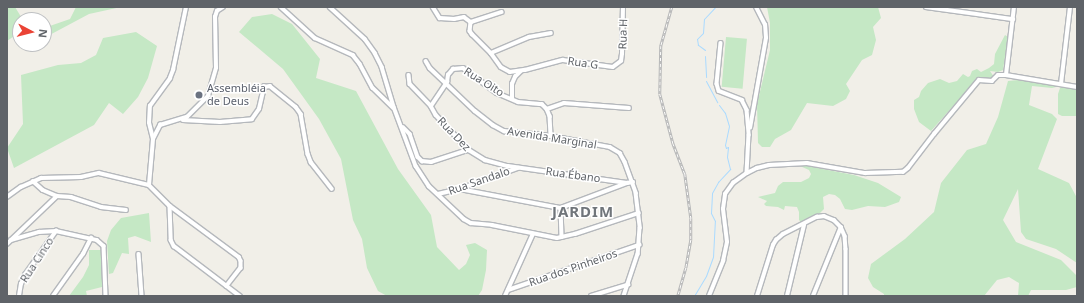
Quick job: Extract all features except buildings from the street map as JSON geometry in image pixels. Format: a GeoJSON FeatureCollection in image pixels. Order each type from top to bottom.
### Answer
{"type":"FeatureCollection","features":[{"type":"Feature","properties":{"kind":"street"},"geometry":{"type":"LineString","coordinates":[[149,185],[153,139],[149,123],[150,106],[167,82],[173,70],[186,7]]}},
{"type":"Feature","properties":{"kind":"street"},"geometry":{"type":"LineString","coordinates":[[183,120],[203,102],[208,96],[212,87],[216,68],[215,17],[217,11],[223,7]]}},
{"type":"Feature","properties":{"kind":"street"},"geometry":{"type":"LineString","coordinates":[[281,7],[315,38],[353,55],[374,88],[394,107]]}},
{"type":"Feature","properties":{"kind":"street"},"geometry":{"type":"LineString","coordinates":[[330,7],[365,39],[375,53],[382,67],[394,107],[416,166],[429,186],[471,224],[492,225],[550,237],[562,237],[639,212]]}},
{"type":"Feature","properties":{"kind":"street"},"geometry":{"type":"LineString","coordinates":[[433,7],[440,18],[454,19],[464,17],[471,22]]}},
{"type":"Feature","properties":{"kind":"street","name":"Rua H"},"geometry":{"type":"LineString","coordinates":[[621,61],[623,7]]}},
{"type":"Feature","properties":{"kind":"street"},"geometry":{"type":"LineString","coordinates":[[747,173],[749,135],[766,38],[765,25],[756,7]]}},
{"type":"Feature","properties":{"kind":"street"},"geometry":{"type":"LineString","coordinates":[[926,7],[1013,19]]}},
{"type":"Feature","properties":{"kind":"street"},"geometry":{"type":"LineString","coordinates":[[1006,75],[1014,7]]}},
{"type":"Feature","properties":{"kind":"street"},"geometry":{"type":"LineString","coordinates":[[1061,84],[1070,7]]}},
{"type":"Feature","properties":{"kind":"street"},"geometry":{"type":"LineString","coordinates":[[471,22],[501,12]]}},
{"type":"Feature","properties":{"kind":"street"},"geometry":{"type":"LineString","coordinates":[[471,22],[470,30],[472,34],[505,70],[514,73],[521,71]]}},
{"type":"Feature","properties":{"kind":"street"},"geometry":{"type":"LineString","coordinates":[[491,53],[529,37],[551,33]]}},
{"type":"Feature","properties":{"kind":"street"},"geometry":{"type":"LineString","coordinates":[[721,43],[718,89],[721,94],[742,100],[747,110],[749,135]]}},
{"type":"Feature","properties":{"kind":"street","name":"Rua G"},"geometry":{"type":"LineString","coordinates":[[521,71],[563,60],[613,67],[621,61]]}},
{"type":"Feature","properties":{"kind":"street","name":"Avenida Marginal"},"geometry":{"type":"LineString","coordinates":[[426,61],[430,68],[447,82],[475,111],[493,125],[504,131],[551,136],[610,147],[620,153],[633,182]]}},
{"type":"Feature","properties":{"kind":"street","name":"Rua Oito"},"geometry":{"type":"LineString","coordinates":[[447,82],[448,75],[453,69],[463,68],[497,93],[518,102],[542,104],[547,109]]}},
{"type":"Feature","properties":{"kind":"street"},"geometry":{"type":"LineString","coordinates":[[512,99],[512,84],[515,77],[521,71]]}},
{"type":"Feature","properties":{"kind":"street","name":"Rua Dez"},"geometry":{"type":"LineString","coordinates":[[409,75],[410,84],[431,106],[436,115],[470,150],[485,160],[519,167]]}},
{"type":"Feature","properties":{"kind":"street"},"geometry":{"type":"LineString","coordinates":[[709,296],[727,242],[723,209],[725,194],[733,183],[747,173],[757,168],[769,165],[807,163],[871,174],[903,172],[908,168],[976,82],[982,80],[992,81],[998,76],[1006,75],[1077,87]]}},
{"type":"Feature","properties":{"kind":"street"},"geometry":{"type":"LineString","coordinates":[[431,106],[447,82]]}},
{"type":"Feature","properties":{"kind":"street"},"geometry":{"type":"LineString","coordinates":[[153,139],[160,125],[165,123],[183,120],[220,122],[252,118],[259,109],[264,87],[270,86],[296,107],[301,114],[308,154],[311,162],[332,189]]}},
{"type":"Feature","properties":{"kind":"street"},"geometry":{"type":"LineString","coordinates":[[551,136],[551,121],[547,109],[564,103],[629,108]]}},
{"type":"Feature","properties":{"kind":"street"},"geometry":{"type":"LineString","coordinates":[[401,126],[410,134],[418,157],[422,161],[431,162],[470,150]]}},
{"type":"Feature","properties":{"kind":"street","name":"Rua Sandalo"},"geometry":{"type":"LineString","coordinates":[[438,194],[460,189],[519,167]]}},
{"type":"Feature","properties":{"kind":"street","name":"Rua Ébano"},"geometry":{"type":"LineString","coordinates":[[519,167],[626,183]]}},
{"type":"Feature","properties":{"kind":"street"},"geometry":{"type":"LineString","coordinates":[[7,197],[32,181],[49,177],[81,177],[99,173],[149,185],[170,206],[239,257],[241,261],[241,268],[227,286]]}},
{"type":"Feature","properties":{"kind":"street"},"geometry":{"type":"LineString","coordinates":[[32,181],[43,190],[57,196],[71,197],[101,207],[126,210]]}},
{"type":"Feature","properties":{"kind":"street"},"geometry":{"type":"LineString","coordinates":[[460,189],[561,208],[626,183],[633,182],[639,212],[639,245],[636,263],[624,296]]}},
{"type":"Feature","properties":{"kind":"street"},"geometry":{"type":"LineString","coordinates":[[7,244],[57,196]]}},
{"type":"Feature","properties":{"kind":"street"},"geometry":{"type":"LineString","coordinates":[[170,206],[171,240],[174,246],[240,296]]}},
{"type":"Feature","properties":{"kind":"street"},"geometry":{"type":"LineString","coordinates":[[561,208],[562,237]]}},
{"type":"Feature","properties":{"kind":"street"},"geometry":{"type":"LineString","coordinates":[[757,296],[773,244],[783,234],[824,216],[834,220],[841,227],[846,249],[846,296]]}},
{"type":"Feature","properties":{"kind":"street"},"geometry":{"type":"LineString","coordinates":[[787,296],[804,225]]}},
{"type":"Feature","properties":{"kind":"street"},"geometry":{"type":"LineString","coordinates":[[813,296],[841,227]]}},
{"type":"Feature","properties":{"kind":"street"},"geometry":{"type":"LineString","coordinates":[[11,240],[38,232],[56,231]]}},
{"type":"Feature","properties":{"kind":"street","name":"Rua Cinco"},"geometry":{"type":"LineString","coordinates":[[19,296],[21,284],[25,275],[56,231],[91,238]]}},
{"type":"Feature","properties":{"kind":"street"},"geometry":{"type":"LineString","coordinates":[[505,296],[533,234]]}},
{"type":"Feature","properties":{"kind":"street"},"geometry":{"type":"LineString","coordinates":[[53,296],[83,254],[91,238],[102,242],[104,246],[106,296]]}},
{"type":"Feature","properties":{"kind":"street","name":"Rua dos Pinheiros"},"geometry":{"type":"LineString","coordinates":[[508,290],[639,245]]}},
{"type":"Feature","properties":{"kind":"street"},"geometry":{"type":"LineString","coordinates":[[139,254],[142,296]]}},
{"type":"Feature","properties":{"kind":"street"},"geometry":{"type":"LineString","coordinates":[[591,296],[628,284]]}},
{"type":"Feature","properties":{"kind":"green space"},"geometry":{"type":"Polygon","coordinates":[[[15,7],[18,12],[12,12],[12,38],[7,41],[7,8],[15,7]]]}},
{"type":"Feature","properties":{"kind":"green space"},"geometry":{"type":"Polygon","coordinates":[[[76,7],[121,7],[89,14],[52,34],[52,25],[70,19],[76,7]]]}},
{"type":"Feature","properties":{"kind":"green space"},"geometry":{"type":"Polygon","coordinates":[[[767,7],[878,7],[881,18],[873,27],[876,40],[872,55],[862,60],[846,84],[850,91],[846,99],[833,106],[807,103],[791,130],[775,139],[770,147],[762,147],[758,143],[757,104],[770,50],[770,23],[767,7]]]}},
{"type":"Feature","properties":{"kind":"green space"},"geometry":{"type":"Polygon","coordinates":[[[272,14],[292,24],[320,59],[316,78],[356,91],[398,169],[431,215],[437,247],[459,270],[466,264],[470,255],[466,245],[475,243],[487,250],[486,270],[482,290],[478,296],[387,296],[378,291],[367,268],[362,239],[353,220],[341,159],[319,119],[283,69],[239,32],[252,17],[272,14]]]}},
{"type":"Feature","properties":{"kind":"green space"},"geometry":{"type":"Polygon","coordinates":[[[136,32],[157,46],[148,78],[138,97],[123,114],[109,103],[94,125],[14,168],[7,148],[23,124],[21,75],[58,65],[81,63],[96,55],[103,38],[136,32]]]}},
{"type":"Feature","properties":{"kind":"green space"},"geometry":{"type":"Polygon","coordinates":[[[1005,35],[1008,37],[1003,70],[998,72],[990,71],[994,77],[989,79],[977,79],[931,131],[919,122],[914,109],[914,100],[919,97],[921,91],[928,83],[940,79],[949,83],[957,81],[963,74],[968,77],[972,71],[977,69],[981,72],[989,68],[994,64],[995,54],[1005,35]]]}},
{"type":"Feature","properties":{"kind":"green space"},"geometry":{"type":"Polygon","coordinates":[[[726,37],[747,39],[743,89],[722,87],[726,37]]]}},
{"type":"Feature","properties":{"kind":"green space"},"geometry":{"type":"Polygon","coordinates":[[[1018,80],[1055,85],[1056,87],[1032,86],[1029,105],[1052,114],[1057,119],[1038,169],[1069,183],[1077,198],[1077,263],[1056,249],[1026,239],[1021,232],[1018,189],[1003,220],[1016,242],[1061,260],[1077,276],[1077,287],[1066,290],[1031,290],[1028,296],[1018,296],[1019,283],[1009,277],[997,280],[984,296],[884,296],[884,294],[873,287],[868,278],[871,264],[905,239],[934,212],[941,183],[967,150],[986,144],[998,117],[1008,81],[1018,80]]]}},
{"type":"Feature","properties":{"kind":"green space"},"geometry":{"type":"Polygon","coordinates":[[[1065,87],[1077,90],[1077,116],[1062,116],[1058,114],[1058,94],[1060,88],[1065,87]]]}},
{"type":"Feature","properties":{"kind":"green space"},"geometry":{"type":"Polygon","coordinates":[[[802,165],[854,175],[878,183],[901,197],[899,202],[885,207],[868,206],[852,210],[845,209],[840,199],[835,195],[829,194],[823,197],[824,209],[820,213],[802,223],[799,220],[799,212],[797,207],[785,206],[784,210],[778,207],[766,206],[764,204],[767,201],[758,197],[775,193],[778,186],[783,182],[801,182],[809,178],[811,174],[809,170],[800,166],[802,165]]]}},
{"type":"Feature","properties":{"kind":"green space"},"geometry":{"type":"Polygon","coordinates":[[[149,213],[151,242],[135,236],[128,238],[129,254],[122,253],[113,273],[109,274],[107,241],[111,230],[121,218],[149,213]]]}},
{"type":"Feature","properties":{"kind":"green space"},"geometry":{"type":"Polygon","coordinates":[[[89,250],[102,250],[102,287],[86,291],[87,296],[69,296],[83,277],[89,265],[89,250]]]}},
{"type":"Feature","properties":{"kind":"waterway"},"geometry":{"type":"LineString","coordinates":[[705,50],[698,45],[697,39],[703,33],[704,19],[715,7]]}},
{"type":"Feature","properties":{"kind":"waterway"},"geometry":{"type":"LineString","coordinates":[[705,56],[706,77]]}},
{"type":"Feature","properties":{"kind":"waterway"},"geometry":{"type":"LineString","coordinates":[[706,81],[717,102]]}},
{"type":"Feature","properties":{"kind":"waterway"},"geometry":{"type":"LineString","coordinates":[[694,296],[706,276],[713,257],[715,221],[711,213],[712,193],[718,182],[730,169],[727,157],[728,147],[726,148],[725,145],[729,126],[725,113],[719,105]]}},
{"type":"Feature","properties":{"kind":"railway"},"geometry":{"type":"LineString","coordinates":[[672,7],[661,46],[660,94],[673,143],[685,174],[691,218],[691,240],[686,268],[678,296]]}},
{"type":"Feature","properties":{"kind":"place","name":"Assembléia de Deus"},"geometry":{"type":"Point","coordinates":[199,95]}},
{"type":"Feature","properties":{"kind":"district","name":"JARDIM"},"geometry":{"type":"Point","coordinates":[583,212]}}]}
